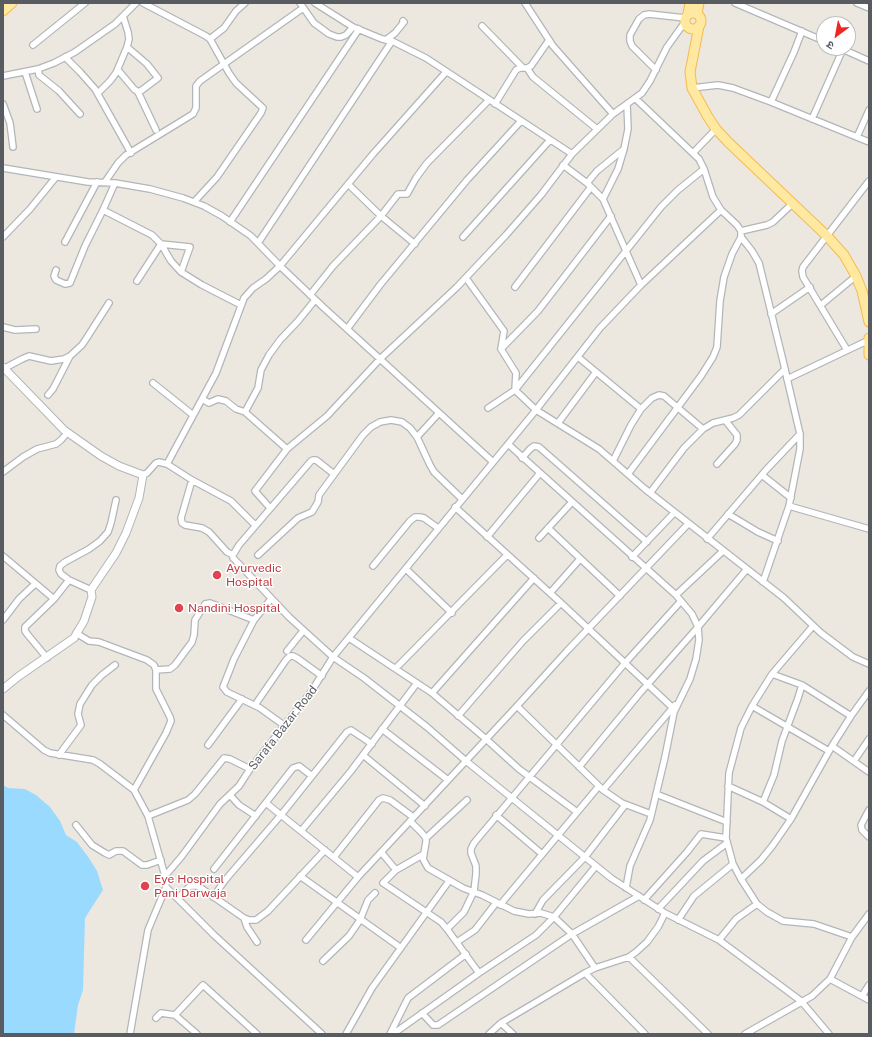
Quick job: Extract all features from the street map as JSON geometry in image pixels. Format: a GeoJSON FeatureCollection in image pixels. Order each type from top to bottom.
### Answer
{"type":"FeatureCollection","features":[{"type":"Feature","properties":{"kind":"main road"},"geometry":{"type":"LineString","coordinates":[[3,11],[12,3]]}},
{"type":"Feature","properties":{"kind":"main road"},"geometry":{"type":"LineString","coordinates":[[690,3],[687,26],[691,28],[696,28],[699,26]]}},
{"type":"Feature","properties":{"kind":"main road"},"geometry":{"type":"LineString","coordinates":[[689,17],[699,3]]}},
{"type":"Feature","properties":{"kind":"main road"},"geometry":{"type":"LineString","coordinates":[[689,17],[700,17],[701,21],[690,72],[692,88],[708,117],[716,129],[792,204],[827,236],[844,255],[856,276],[862,291],[869,322]]}},
{"type":"Feature","properties":{"kind":"main road"},"geometry":{"type":"LineString","coordinates":[[869,339],[869,355]]}},
{"type":"Feature","properties":{"kind":"street"},"geometry":{"type":"LineString","coordinates":[[33,46],[85,3]]}},
{"type":"Feature","properties":{"kind":"street"},"geometry":{"type":"LineString","coordinates":[[3,76],[38,69],[65,57],[95,39],[136,3]]}},
{"type":"Feature","properties":{"kind":"street"},"geometry":{"type":"LineString","coordinates":[[143,3],[198,31],[210,39],[236,83],[260,104],[263,110],[217,177],[194,202]]}},
{"type":"Feature","properties":{"kind":"street"},"geometry":{"type":"LineString","coordinates":[[315,3],[356,28],[382,39],[389,40],[426,58],[572,154]]}},
{"type":"Feature","properties":{"kind":"street"},"geometry":{"type":"LineString","coordinates":[[524,3],[549,40],[567,63],[613,114]]}},
{"type":"Feature","properties":{"kind":"street"},"geometry":{"type":"LineString","coordinates":[[737,3],[816,37]]}},
{"type":"Feature","properties":{"kind":"street"},"geometry":{"type":"LineString","coordinates":[[856,3],[869,8]]}},
{"type":"Feature","properties":{"kind":"street"},"geometry":{"type":"LineString","coordinates":[[210,39],[224,28],[236,11],[244,4]]}},
{"type":"Feature","properties":{"kind":"street"},"geometry":{"type":"LineString","coordinates":[[105,182],[118,163],[131,153],[193,114],[196,108],[195,89],[197,84],[301,6],[314,23],[321,29],[337,37],[346,35],[356,28]]}},
{"type":"Feature","properties":{"kind":"street"},"geometry":{"type":"LineString","coordinates":[[656,70],[632,46],[630,41],[630,35],[639,19],[644,15],[649,14],[689,17]]}},
{"type":"Feature","properties":{"kind":"street"},"geometry":{"type":"LineString","coordinates":[[98,93],[118,70],[127,47],[129,39],[123,16]]}},
{"type":"Feature","properties":{"kind":"street"},"geometry":{"type":"LineString","coordinates":[[270,508],[255,492],[287,450],[327,416],[380,359],[466,278],[506,235],[541,194],[572,154],[613,114],[636,99],[642,93],[656,70],[666,48],[689,17]]}},
{"type":"Feature","properties":{"kind":"street"},"geometry":{"type":"LineString","coordinates":[[258,243],[389,40],[404,22],[403,21]]}},
{"type":"Feature","properties":{"kind":"street"},"geometry":{"type":"LineString","coordinates":[[482,26],[533,77],[597,129]]}},
{"type":"Feature","properties":{"kind":"street"},"geometry":{"type":"LineString","coordinates":[[230,222],[356,28]]}},
{"type":"Feature","properties":{"kind":"street"},"geometry":{"type":"LineString","coordinates":[[771,102],[802,31]]}},
{"type":"Feature","properties":{"kind":"street"},"geometry":{"type":"LineString","coordinates":[[495,104],[518,68],[531,66],[549,40]]}},
{"type":"Feature","properties":{"kind":"street"},"geometry":{"type":"LineString","coordinates":[[127,47],[148,64],[158,78],[138,92]]}},
{"type":"Feature","properties":{"kind":"street"},"geometry":{"type":"LineString","coordinates":[[856,55],[869,61]]}},
{"type":"Feature","properties":{"kind":"street"},"geometry":{"type":"LineString","coordinates":[[812,119],[839,56]]}},
{"type":"Feature","properties":{"kind":"street"},"geometry":{"type":"LineString","coordinates":[[65,57],[98,93],[131,153]]}},
{"type":"Feature","properties":{"kind":"street"},"geometry":{"type":"LineString","coordinates":[[38,69],[39,75],[59,90],[80,114]]}},
{"type":"Feature","properties":{"kind":"street"},"geometry":{"type":"LineString","coordinates":[[118,70],[138,92],[156,130]]}},
{"type":"Feature","properties":{"kind":"street"},"geometry":{"type":"LineString","coordinates":[[25,72],[37,109]]}},
{"type":"Feature","properties":{"kind":"street"},"geometry":{"type":"LineString","coordinates":[[167,464],[216,373],[241,304],[248,292],[280,266],[348,184],[446,72]]}},
{"type":"Feature","properties":{"kind":"street"},"geometry":{"type":"LineString","coordinates":[[692,88],[718,85],[733,88],[869,142]]}},
{"type":"Feature","properties":{"kind":"street"},"geometry":{"type":"LineString","coordinates":[[636,99],[700,160],[713,197],[721,210],[733,220],[759,263],[800,434],[800,449],[791,498],[764,582]]}},
{"type":"Feature","properties":{"kind":"street"},"geometry":{"type":"LineString","coordinates":[[310,295],[333,266],[381,216],[398,194],[407,194],[427,163],[489,100]]}},
{"type":"Feature","properties":{"kind":"street"},"geometry":{"type":"LineString","coordinates":[[3,104],[10,123],[13,147]]}},
{"type":"Feature","properties":{"kind":"street"},"geometry":{"type":"LineString","coordinates":[[603,199],[618,169],[624,149],[628,129],[627,104]]}},
{"type":"Feature","properties":{"kind":"street"},"geometry":{"type":"LineString","coordinates":[[857,137],[869,110]]}},
{"type":"Feature","properties":{"kind":"street"},"geometry":{"type":"LineString","coordinates":[[347,329],[380,285],[467,180],[521,121]]}},
{"type":"Feature","properties":{"kind":"street"},"geometry":{"type":"LineString","coordinates":[[693,153],[716,129]]}},
{"type":"Feature","properties":{"kind":"street"},"geometry":{"type":"LineString","coordinates":[[463,237],[550,140]]}},
{"type":"Feature","properties":{"kind":"street"},"geometry":{"type":"LineString","coordinates":[[515,287],[589,185],[597,171],[624,149]]}},
{"type":"Feature","properties":{"kind":"street"},"geometry":{"type":"LineString","coordinates":[[563,165],[589,185],[603,199],[642,285]]}},
{"type":"Feature","properties":{"kind":"street"},"geometry":{"type":"LineString","coordinates":[[3,168],[56,177],[97,182],[115,182],[150,189],[184,198],[210,210],[251,236],[315,300],[494,462]]}},
{"type":"Feature","properties":{"kind":"street"},"geometry":{"type":"LineString","coordinates":[[488,408],[515,390],[661,206],[704,169]]}},
{"type":"Feature","properties":{"kind":"street"},"geometry":{"type":"LineString","coordinates":[[3,237],[56,177]]}},
{"type":"Feature","properties":{"kind":"street"},"geometry":{"type":"LineString","coordinates":[[847,350],[803,277],[802,271],[803,267],[869,181]]}},
{"type":"Feature","properties":{"kind":"street"},"geometry":{"type":"LineString","coordinates":[[65,242],[97,182]]}},
{"type":"Feature","properties":{"kind":"street"},"geometry":{"type":"LineString","coordinates":[[56,270],[54,276],[56,280],[65,284],[70,283],[85,246],[115,182]]}},
{"type":"Feature","properties":{"kind":"street"},"geometry":{"type":"LineString","coordinates":[[348,184],[381,216],[415,244]]}},
{"type":"Feature","properties":{"kind":"street"},"geometry":{"type":"LineString","coordinates":[[628,474],[701,376],[713,357],[717,347],[720,301],[724,277],[741,234],[773,222],[792,204]]}},
{"type":"Feature","properties":{"kind":"street"},"geometry":{"type":"LineString","coordinates":[[103,210],[152,235],[161,244],[171,261],[182,272],[202,285],[241,304]]}},
{"type":"Feature","properties":{"kind":"street","name":"Sarafa Bazar Road"},"geometry":{"type":"LineString","coordinates":[[165,876],[182,856],[220,804],[239,786],[250,769],[322,676],[333,657],[455,507],[494,462],[600,328],[642,285],[721,210]]}},
{"type":"Feature","properties":{"kind":"street"},"geometry":{"type":"LineString","coordinates":[[501,349],[538,311],[611,216]]}},
{"type":"Feature","properties":{"kind":"street"},"geometry":{"type":"LineString","coordinates":[[161,244],[190,247],[182,272]]}},
{"type":"Feature","properties":{"kind":"street"},"geometry":{"type":"LineString","coordinates":[[137,281],[161,244]]}},
{"type":"Feature","properties":{"kind":"street"},"geometry":{"type":"LineString","coordinates":[[820,305],[856,276]]}},
{"type":"Feature","properties":{"kind":"street"},"geometry":{"type":"LineString","coordinates":[[466,278],[504,331],[501,349],[516,373],[515,390],[536,410],[599,449],[674,513],[784,598],[813,626],[853,657],[869,664]]}},
{"type":"Feature","properties":{"kind":"street"},"geometry":{"type":"LineString","coordinates":[[771,314],[810,287]]}},
{"type":"Feature","properties":{"kind":"street"},"geometry":{"type":"LineString","coordinates":[[245,412],[258,388],[260,370],[269,355],[315,300]]}},
{"type":"Feature","properties":{"kind":"street"},"geometry":{"type":"LineString","coordinates":[[48,395],[53,389],[70,356],[86,339],[109,303]]}},
{"type":"Feature","properties":{"kind":"street"},"geometry":{"type":"LineString","coordinates":[[3,326],[16,330],[36,329]]}},
{"type":"Feature","properties":{"kind":"street"},"geometry":{"type":"LineString","coordinates":[[787,379],[869,339]]}},
{"type":"Feature","properties":{"kind":"street"},"geometry":{"type":"LineString","coordinates":[[70,356],[64,359],[51,361],[29,356],[4,367],[38,402],[51,418],[67,432],[101,456],[119,466],[143,476]]}},
{"type":"Feature","properties":{"kind":"street"},"geometry":{"type":"LineString","coordinates":[[578,357],[641,409]]}},
{"type":"Feature","properties":{"kind":"street"},"geometry":{"type":"LineString","coordinates":[[650,493],[684,448],[703,429],[713,423],[739,415],[785,369]]}},
{"type":"Feature","properties":{"kind":"street"},"geometry":{"type":"LineString","coordinates":[[558,423],[596,372]]}},
{"type":"Feature","properties":{"kind":"street"},"geometry":{"type":"LineString","coordinates":[[153,383],[193,415]]}},
{"type":"Feature","properties":{"kind":"street"},"geometry":{"type":"LineString","coordinates":[[613,461],[631,425],[641,409],[652,398],[659,395],[664,396],[703,429]]}},
{"type":"Feature","properties":{"kind":"street"},"geometry":{"type":"LineString","coordinates":[[202,399],[209,403],[222,399],[236,409],[245,412],[287,450]]}},
{"type":"Feature","properties":{"kind":"street"},"geometry":{"type":"LineString","coordinates":[[417,436],[439,413]]}},
{"type":"Feature","properties":{"kind":"street"},"geometry":{"type":"LineString","coordinates":[[258,555],[298,518],[312,512],[318,502],[319,495],[363,435],[371,427],[380,422],[391,420],[402,422],[410,428],[417,436],[434,472],[462,499]]}},
{"type":"Feature","properties":{"kind":"street"},"geometry":{"type":"LineString","coordinates":[[717,464],[737,440],[737,435],[725,420]]}},
{"type":"Feature","properties":{"kind":"street"},"geometry":{"type":"LineString","coordinates":[[3,472],[32,452],[56,444],[67,432]]}},
{"type":"Feature","properties":{"kind":"street"},"geometry":{"type":"LineString","coordinates":[[707,539],[762,475],[800,434]]}},
{"type":"Feature","properties":{"kind":"street"},"geometry":{"type":"LineString","coordinates":[[508,444],[676,595],[692,614],[698,627],[699,640],[696,659],[690,679],[674,712],[651,814],[630,866],[626,888]]}},
{"type":"Feature","properties":{"kind":"street"},"geometry":{"type":"LineString","coordinates":[[522,458],[534,446],[539,447],[647,542]]}},
{"type":"Feature","properties":{"kind":"street"},"geometry":{"type":"LineString","coordinates":[[233,555],[255,525],[313,460],[316,460],[334,474]]}},
{"type":"Feature","properties":{"kind":"street"},"geometry":{"type":"LineString","coordinates":[[3,690],[19,676],[74,638],[84,621],[92,597],[91,590],[116,553],[126,534],[139,498],[143,476],[156,463],[159,462],[167,464],[192,480],[231,501],[255,525]]}},
{"type":"Feature","properties":{"kind":"street"},"geometry":{"type":"LineString","coordinates":[[487,537],[540,473]]}},
{"type":"Feature","properties":{"kind":"street"},"geometry":{"type":"LineString","coordinates":[[762,475],[791,498]]}},
{"type":"Feature","properties":{"kind":"street"},"geometry":{"type":"LineString","coordinates":[[192,480],[181,518],[182,523],[185,525],[202,528],[208,532],[227,552],[233,555],[233,558],[303,631],[333,657],[364,678],[427,727],[466,761],[596,866],[658,909],[719,940],[801,1001],[829,1034]]}},
{"type":"Feature","properties":{"kind":"street"},"geometry":{"type":"LineString","coordinates":[[91,590],[69,580],[61,574],[59,570],[60,566],[100,541],[108,532],[116,500]]}},
{"type":"Feature","properties":{"kind":"street"},"geometry":{"type":"LineString","coordinates":[[539,538],[572,502]]}},
{"type":"Feature","properties":{"kind":"street"},"geometry":{"type":"LineString","coordinates":[[789,506],[869,529]]}},
{"type":"Feature","properties":{"kind":"street"},"geometry":{"type":"LineString","coordinates":[[455,507],[561,603],[672,708]]}},
{"type":"Feature","properties":{"kind":"street"},"geometry":{"type":"LineString","coordinates":[[632,557],[674,513]]}},
{"type":"Feature","properties":{"kind":"street"},"geometry":{"type":"LineString","coordinates":[[728,514],[758,532],[778,541]]}},
{"type":"Feature","properties":{"kind":"street"},"geometry":{"type":"LineString","coordinates":[[373,566],[415,517],[424,518],[438,528]]}},
{"type":"Feature","properties":{"kind":"street"},"geometry":{"type":"LineString","coordinates":[[306,940],[358,877],[426,806],[448,780],[588,629],[688,524]]}},
{"type":"Feature","properties":{"kind":"street"},"geometry":{"type":"LineString","coordinates":[[548,528],[620,596]]}},
{"type":"Feature","properties":{"kind":"street"},"geometry":{"type":"LineString","coordinates":[[676,595],[723,551]]}},
{"type":"Feature","properties":{"kind":"street"},"geometry":{"type":"LineString","coordinates":[[396,668],[452,613],[507,555]]}},
{"type":"Feature","properties":{"kind":"street"},"geometry":{"type":"LineString","coordinates":[[3,556],[54,599]]}},
{"type":"Feature","properties":{"kind":"street"},"geometry":{"type":"LineString","coordinates":[[550,593],[580,559]]}},
{"type":"Feature","properties":{"kind":"street"},"geometry":{"type":"LineString","coordinates":[[406,569],[452,613]]}},
{"type":"Feature","properties":{"kind":"street"},"geometry":{"type":"LineString","coordinates":[[579,767],[647,685],[747,570]]}},
{"type":"Feature","properties":{"kind":"street"},"geometry":{"type":"LineString","coordinates":[[432,693],[534,578]]}},
{"type":"Feature","properties":{"kind":"street"},"geometry":{"type":"LineString","coordinates":[[47,658],[25,631],[25,627],[54,599],[69,580]]}},
{"type":"Feature","properties":{"kind":"street"},"geometry":{"type":"LineString","coordinates":[[3,620],[19,599],[35,584]]}},
{"type":"Feature","properties":{"kind":"street"},"geometry":{"type":"LineString","coordinates":[[271,599],[254,620],[234,659],[223,687],[227,692],[255,705],[284,726]]}},
{"type":"Feature","properties":{"kind":"street"},"geometry":{"type":"LineString","coordinates":[[447,929],[464,912],[474,891],[476,866],[471,849],[511,797],[625,663],[681,601]]}},
{"type":"Feature","properties":{"kind":"street"},"geometry":{"type":"LineString","coordinates":[[156,670],[170,669],[175,665],[192,642],[195,620],[205,604],[210,603],[254,620]]}},
{"type":"Feature","properties":{"kind":"street"},"geometry":{"type":"LineString","coordinates":[[458,716],[524,641],[561,603]]}},
{"type":"Feature","properties":{"kind":"street"},"geometry":{"type":"LineString","coordinates":[[813,626],[772,674],[752,706],[741,728],[729,772],[726,840],[733,864],[741,879],[757,904],[767,912],[782,921],[814,924],[852,937]]}},
{"type":"Feature","properties":{"kind":"street"},"geometry":{"type":"LineString","coordinates":[[287,651],[303,631]]}},
{"type":"Feature","properties":{"kind":"street"},"geometry":{"type":"LineString","coordinates":[[76,633],[89,641],[98,642],[147,660],[154,665],[156,670],[156,689],[170,716],[171,721],[166,733],[134,790]]}},
{"type":"Feature","properties":{"kind":"street"},"geometry":{"type":"LineString","coordinates":[[349,638],[432,693],[529,777],[577,812]]}},
{"type":"Feature","properties":{"kind":"street"},"geometry":{"type":"LineString","coordinates":[[255,705],[290,656],[297,658],[322,676]]}},
{"type":"Feature","properties":{"kind":"street"},"geometry":{"type":"LineString","coordinates":[[59,755],[81,725],[78,714],[80,704],[92,685],[102,675],[115,666]]}},
{"type":"Feature","properties":{"kind":"street"},"geometry":{"type":"LineString","coordinates":[[772,674],[802,685],[851,716]]}},
{"type":"Feature","properties":{"kind":"street"},"geometry":{"type":"LineString","coordinates":[[301,831],[372,744],[417,683]]}},
{"type":"Feature","properties":{"kind":"street"},"geometry":{"type":"LineString","coordinates":[[763,802],[774,775],[782,741],[802,685]]}},
{"type":"Feature","properties":{"kind":"street"},"geometry":{"type":"LineString","coordinates":[[741,879],[761,860],[791,819],[830,749],[869,691]]}},
{"type":"Feature","properties":{"kind":"street"},"geometry":{"type":"LineString","coordinates":[[208,745],[242,699]]}},
{"type":"Feature","properties":{"kind":"street"},"geometry":{"type":"LineString","coordinates":[[457,942],[476,930],[577,812],[601,788],[679,701]]}},
{"type":"Feature","properties":{"kind":"street"},"geometry":{"type":"LineString","coordinates":[[517,706],[601,788],[617,801],[651,814]]}},
{"type":"Feature","properties":{"kind":"street"},"geometry":{"type":"LineString","coordinates":[[752,706],[854,762],[869,772]]}},
{"type":"Feature","properties":{"kind":"street"},"geometry":{"type":"LineString","coordinates":[[3,715],[44,750],[59,755],[93,760],[134,790],[148,816],[165,876],[166,887],[148,930],[130,1034]]}},
{"type":"Feature","properties":{"kind":"street"},"geometry":{"type":"LineString","coordinates":[[382,729],[448,780]]}},
{"type":"Feature","properties":{"kind":"street"},"geometry":{"type":"LineString","coordinates":[[213,897],[226,879],[281,815],[348,730],[351,730],[372,744]]}},
{"type":"Feature","properties":{"kind":"street"},"geometry":{"type":"LineString","coordinates":[[854,762],[869,739]]}},
{"type":"Feature","properties":{"kind":"street"},"geometry":{"type":"LineString","coordinates":[[363,755],[426,806]]}},
{"type":"Feature","properties":{"kind":"street"},"geometry":{"type":"LineString","coordinates":[[148,816],[188,800],[196,794],[224,758],[230,759],[250,769]]}},
{"type":"Feature","properties":{"kind":"street"},"geometry":{"type":"LineString","coordinates":[[214,869],[295,766],[298,766],[312,776]]}},
{"type":"Feature","properties":{"kind":"street"},"geometry":{"type":"LineString","coordinates":[[728,786],[763,802],[791,819]]}},
{"type":"Feature","properties":{"kind":"street"},"geometry":{"type":"LineString","coordinates":[[656,794],[727,822]]}},
{"type":"Feature","properties":{"kind":"street"},"geometry":{"type":"LineString","coordinates":[[230,796],[239,805],[256,816]]}},
{"type":"Feature","properties":{"kind":"street"},"geometry":{"type":"LineString","coordinates":[[334,857],[379,800],[383,798],[390,800],[412,819],[426,838],[423,859],[428,868],[449,881],[520,913],[545,914],[554,917],[572,934],[595,968]]}},
{"type":"Feature","properties":{"kind":"street"},"geometry":{"type":"LineString","coordinates":[[426,838],[467,800]]}},
{"type":"Feature","properties":{"kind":"street"},"geometry":{"type":"LineString","coordinates":[[266,804],[358,877]]}},
{"type":"Feature","properties":{"kind":"street"},"geometry":{"type":"LineString","coordinates":[[535,914],[543,900],[585,856],[625,804]]}},
{"type":"Feature","properties":{"kind":"street"},"geometry":{"type":"LineString","coordinates":[[869,810],[861,825],[862,830],[869,837]]}},
{"type":"Feature","properties":{"kind":"street"},"geometry":{"type":"LineString","coordinates":[[496,815],[542,854]]}},
{"type":"Feature","properties":{"kind":"street"},"geometry":{"type":"LineString","coordinates":[[76,825],[92,845],[109,855],[116,851],[122,851],[142,865],[147,865],[160,860]]}},
{"type":"Feature","properties":{"kind":"street"},"geometry":{"type":"LineString","coordinates":[[422,1012],[433,1025],[438,1025],[572,934],[642,898],[687,852],[701,834],[726,840]]}},
{"type":"Feature","properties":{"kind":"street"},"geometry":{"type":"LineString","coordinates":[[658,909],[726,840]]}},
{"type":"Feature","properties":{"kind":"street"},"geometry":{"type":"LineString","coordinates":[[178,898],[190,886],[195,886],[203,889],[244,918],[256,920],[268,911],[325,850]]}},
{"type":"Feature","properties":{"kind":"street"},"geometry":{"type":"LineString","coordinates":[[381,852],[396,870]]}},
{"type":"Feature","properties":{"kind":"street"},"geometry":{"type":"LineString","coordinates":[[424,854],[396,870],[383,883],[427,912],[447,929],[478,972]]}},
{"type":"Feature","properties":{"kind":"street"},"geometry":{"type":"LineString","coordinates":[[678,920],[694,896],[733,864]]}},
{"type":"Feature","properties":{"kind":"street"},"geometry":{"type":"LineString","coordinates":[[391,1034],[478,972],[528,941],[554,917],[596,866]]}},
{"type":"Feature","properties":{"kind":"street"},"geometry":{"type":"LineString","coordinates":[[300,876],[401,948]]}},
{"type":"Feature","properties":{"kind":"street"},"geometry":{"type":"LineString","coordinates":[[346,1034],[372,988],[449,881]]}},
{"type":"Feature","properties":{"kind":"street"},"geometry":{"type":"LineString","coordinates":[[166,887],[214,936],[322,1034]]}},
{"type":"Feature","properties":{"kind":"street"},"geometry":{"type":"LineString","coordinates":[[323,961],[342,944],[360,920],[368,900],[374,893]]}},
{"type":"Feature","properties":{"kind":"street"},"geometry":{"type":"LineString","coordinates":[[719,940],[736,919],[757,904]]}},
{"type":"Feature","properties":{"kind":"street"},"geometry":{"type":"LineString","coordinates":[[489,1034],[501,1023],[585,972],[629,957],[647,942],[665,913]]}},
{"type":"Feature","properties":{"kind":"street"},"geometry":{"type":"LineString","coordinates":[[746,1034],[812,996],[830,979],[852,937],[869,914]]}},
{"type":"Feature","properties":{"kind":"street"},"geometry":{"type":"LineString","coordinates":[[244,918],[247,927],[257,942]]}},
{"type":"Feature","properties":{"kind":"street"},"geometry":{"type":"LineString","coordinates":[[391,1034],[408,998],[466,954]]}},
{"type":"Feature","properties":{"kind":"street"},"geometry":{"type":"LineString","coordinates":[[629,957],[708,1034]]}},
{"type":"Feature","properties":{"kind":"street"},"geometry":{"type":"LineString","coordinates":[[585,972],[645,1034]]}},
{"type":"Feature","properties":{"kind":"street"},"geometry":{"type":"LineString","coordinates":[[830,979],[869,1000]]}},
{"type":"Feature","properties":{"kind":"street"},"geometry":{"type":"LineString","coordinates":[[175,1015],[204,985],[257,1034]]}},
{"type":"Feature","properties":{"kind":"street"},"geometry":{"type":"LineString","coordinates":[[862,996],[869,985]]}},
{"type":"Feature","properties":{"kind":"street"},"geometry":{"type":"LineString","coordinates":[[156,1018],[161,1014],[175,1015],[197,1034]]}},
{"type":"Feature","properties":{"kind":"street"},"geometry":{"type":"LineString","coordinates":[[501,1023],[513,1034]]}},
{"type":"Feature","properties":{"kind":"water"},"geometry":{"type":"Polygon","coordinates":[[[3,785],[8,788],[25,789],[36,795],[50,807],[60,821],[66,835],[77,842],[89,858],[97,871],[103,890],[85,918],[83,990],[78,1005],[74,1034],[3,1034],[3,785]]]}},
{"type":"Feature","properties":{"kind":"place","name":"Ayurvedic Hospital"},"geometry":{"type":"Point","coordinates":[217,575]}},
{"type":"Feature","properties":{"kind":"place","name":"Nandini Hospital"},"geometry":{"type":"Point","coordinates":[179,608]}},
{"type":"Feature","properties":{"kind":"place","name":"Eye Hospital Pani Darwaja"},"geometry":{"type":"Point","coordinates":[145,886]}}]}
